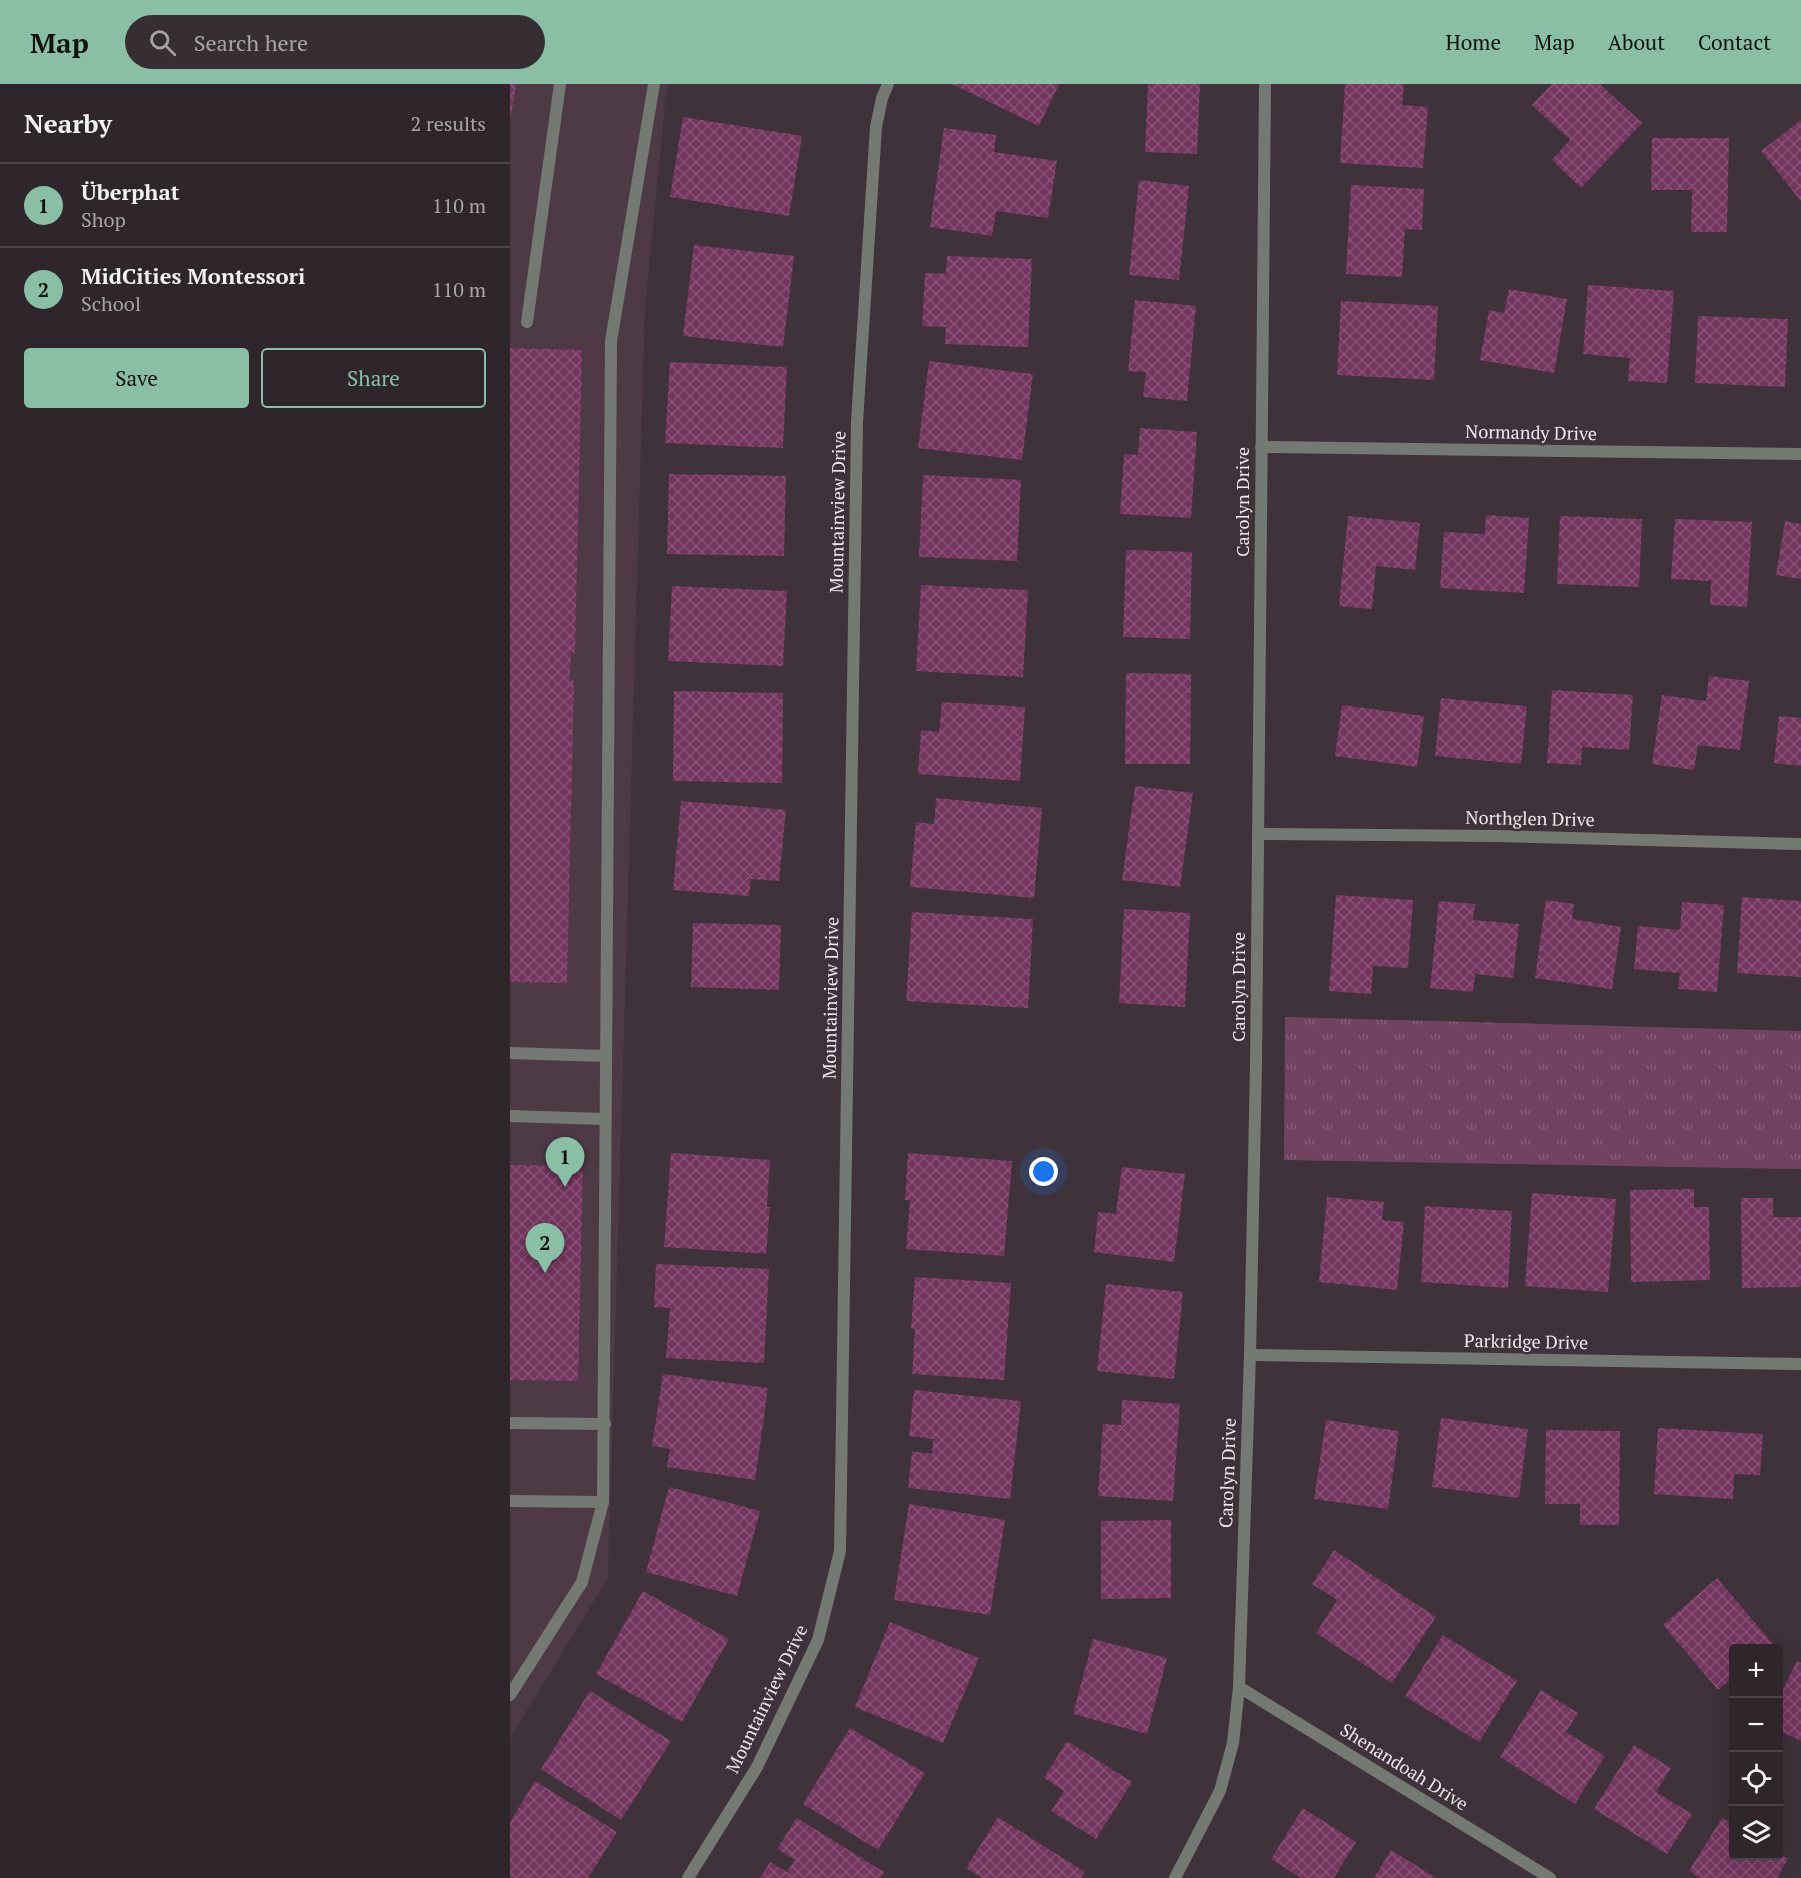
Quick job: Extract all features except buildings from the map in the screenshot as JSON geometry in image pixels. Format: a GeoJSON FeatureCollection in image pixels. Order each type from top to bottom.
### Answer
{"type":"FeatureCollection","features":[{"type":"Feature","properties":{"kind":"street"},"geometry":{"type":"LineString","coordinates":[[527,322],[560,84]]}},
{"type":"Feature","properties":{"kind":"street"},"geometry":{"type":"LineString","coordinates":[[510,1695],[582,1582],[603,1502],[611,341],[654,84]]}},
{"type":"Feature","properties":{"kind":"street","name":"Mountainview Drive"},"geometry":{"type":"LineString","coordinates":[[688,1878],[757,1767],[818,1640],[840,1551],[857,422],[876,127],[882,98],[888,84]]}},
{"type":"Feature","properties":{"kind":"street","name":"Carolyn Drive"},"geometry":{"type":"LineString","coordinates":[[1175,1878],[1220,1791],[1233,1743],[1239,1687],[1250,1355],[1256,1065],[1265,84]]}},
{"type":"Feature","properties":{"kind":"street","name":"Normandy Drive"},"geometry":{"type":"LineString","coordinates":[[1261,447],[1801,454]]}},
{"type":"Feature","properties":{"kind":"street","name":"Northglen Drive"},"geometry":{"type":"LineString","coordinates":[[1258,834],[1495,836],[1801,844]]}},
{"type":"Feature","properties":{"kind":"street"},"geometry":{"type":"LineString","coordinates":[[510,1053],[606,1056]]}},
{"type":"Feature","properties":{"kind":"street"},"geometry":{"type":"LineString","coordinates":[[510,1116],[604,1119]]}},
{"type":"Feature","properties":{"kind":"street","name":"Parkridge Drive"},"geometry":{"type":"LineString","coordinates":[[1250,1355],[1801,1364]]}},
{"type":"Feature","properties":{"kind":"street"},"geometry":{"type":"LineString","coordinates":[[510,1422],[605,1424]]}},
{"type":"Feature","properties":{"kind":"street"},"geometry":{"type":"LineString","coordinates":[[510,1501],[603,1502]]}},
{"type":"Feature","properties":{"kind":"street","name":"Shenandoah Drive"},"geometry":{"type":"LineString","coordinates":[[1239,1687],[1550,1878]]}},
{"type":"Feature","properties":{"kind":"shaded area"},"geometry":{"type":"Polygon","coordinates":[[[510,84],[667,84],[645,307],[608,1578],[510,1738],[510,84]]]}},
{"type":"Feature","properties":{"kind":"green space"},"geometry":{"type":"Polygon","coordinates":[[[1285,1017],[1801,1031],[1801,1169],[1284,1160],[1285,1017]]]}},
{"type":"Feature","properties":{"kind":"place","name":"Überphat"},"geometry":{"type":"Point","coordinates":[565,1187]}},
{"type":"Feature","properties":{"kind":"place","name":"MidCities Montessori"},"geometry":{"type":"Point","coordinates":[545,1273]}}]}
